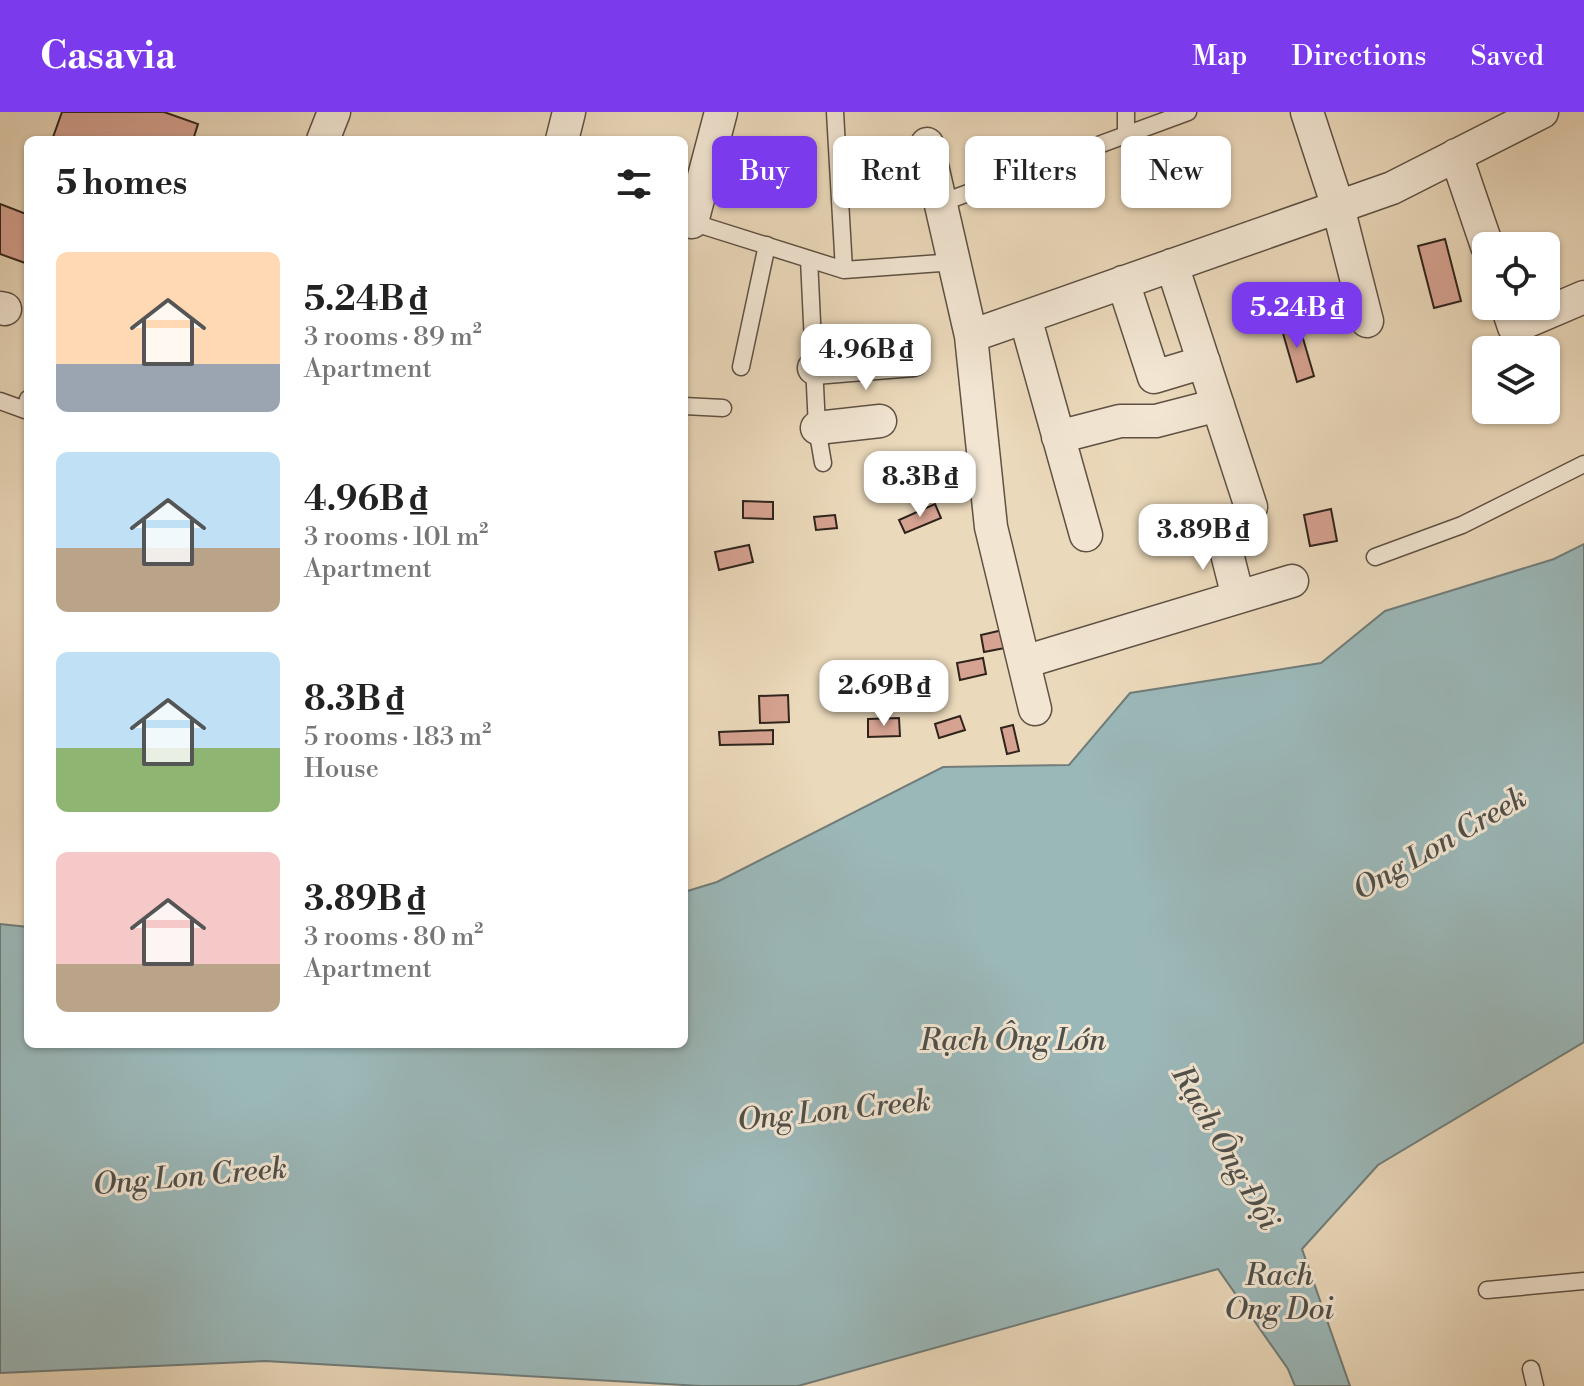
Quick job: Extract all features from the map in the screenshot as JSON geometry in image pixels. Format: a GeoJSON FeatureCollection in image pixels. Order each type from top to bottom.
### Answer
{"type":"FeatureCollection","features":[{"type":"Feature","properties":{"kind":"street"},"geometry":{"type":"LineString","coordinates":[[325,136],[334,112]]}},
{"type":"Feature","properties":{"kind":"street"},"geometry":{"type":"LineString","coordinates":[[688,221],[721,112]]}},
{"type":"Feature","properties":{"kind":"street"},"geometry":{"type":"LineString","coordinates":[[1307,112],[1338,207],[1367,321]]}},
{"type":"Feature","properties":{"kind":"street"},"geometry":{"type":"LineString","coordinates":[[971,336],[1392,188],[1542,112]]}},
{"type":"Feature","properties":{"kind":"street"},"geometry":{"type":"LineString","coordinates":[[1456,155],[1482,232]]}},
{"type":"Feature","properties":{"kind":"street"},"geometry":{"type":"LineString","coordinates":[[942,208],[971,336],[991,527],[1035,709]]}},
{"type":"Feature","properties":{"kind":"street"},"geometry":{"type":"LineString","coordinates":[[1172,265],[1251,507]]}},
{"type":"Feature","properties":{"kind":"street"},"geometry":{"type":"LineString","coordinates":[[1123,282],[1154,377],[1204,362]]}},
{"type":"Feature","properties":{"kind":"street"},"geometry":{"type":"LineString","coordinates":[[1560,307],[1584,297]]}},
{"type":"Feature","properties":{"kind":"street"},"geometry":{"type":"LineString","coordinates":[[1025,317],[1086,535]]}},
{"type":"Feature","properties":{"kind":"street"},"geometry":{"type":"LineString","coordinates":[[1512,320],[1514,327],[1530,320]]}},
{"type":"Feature","properties":{"kind":"street"},"geometry":{"type":"LineString","coordinates":[[814,368],[913,360]]}},
{"type":"Feature","properties":{"kind":"street"},"geometry":{"type":"LineString","coordinates":[[1058,437],[1120,421],[1156,421],[1218,405]]}},
{"type":"Feature","properties":{"kind":"street"},"geometry":{"type":"LineString","coordinates":[[817,428],[880,421]]}},
{"type":"Feature","properties":{"kind":"street"},"geometry":{"type":"LineString","coordinates":[[1222,534],[1238,597]]}},
{"type":"Feature","properties":{"kind":"street"},"geometry":{"type":"LineString","coordinates":[[1024,662],[1292,581]]}},
{"type":"Feature","properties":{"kind":"lane"},"geometry":{"type":"LineString","coordinates":[[835,112],[844,270]]}},
{"type":"Feature","properties":{"kind":"lane"},"geometry":{"type":"LineString","coordinates":[[1126,112],[1126,133]]}},
{"type":"Feature","properties":{"kind":"lane"},"geometry":{"type":"LineString","coordinates":[[949,200],[1188,112]]}},
{"type":"Feature","properties":{"kind":"lane"},"geometry":{"type":"LineString","coordinates":[[688,221],[844,270],[955,262]]}},
{"type":"Feature","properties":{"kind":"lane"},"geometry":{"type":"LineString","coordinates":[[741,367],[767,245]]}},
{"type":"Feature","properties":{"kind":"lane"},"geometry":{"type":"LineString","coordinates":[[809,259],[817,428],[823,463]]}},
{"type":"Feature","properties":{"kind":"lane"},"geometry":{"type":"LineString","coordinates":[[0,401],[24,410]]}},
{"type":"Feature","properties":{"kind":"lane"},"geometry":{"type":"LineString","coordinates":[[688,406],[723,408]]}},
{"type":"Feature","properties":{"kind":"lane"},"geometry":{"type":"LineString","coordinates":[[1375,557],[1462,525],[1584,464]]}},
{"type":"Feature","properties":{"kind":"lane"},"geometry":{"type":"LineString","coordinates":[[1487,1290],[1584,1281]]}},
{"type":"Feature","properties":{"kind":"lane"},"geometry":{"type":"LineString","coordinates":[[1531,1369],[1535,1386]]}},
{"type":"Feature","properties":{"kind":"water","name":"Rạch Ông Lớn"},"geometry":{"type":"Polygon","coordinates":[[[1584,544],[1584,1042],[1378,1165],[1302,1249],[1350,1386],[1295,1386],[1288,1369],[1218,1269],[798,1386],[701,1386],[265,1361],[0,1373],[0,924],[24,927],[24,1048],[688,1048],[688,891],[717,882],[943,767],[1069,765],[1130,693],[1321,663],[1385,611],[1554,559],[1584,544]]]}},
{"type":"Feature","properties":{"kind":"building"},"geometry":{"type":"Polygon","coordinates":[[[62,112],[164,112],[198,124],[194,136],[53,136],[62,112]]]}},
{"type":"Feature","properties":{"kind":"building"},"geometry":{"type":"Polygon","coordinates":[[[0,204],[24,213],[24,263],[0,254],[0,204]]]}},
{"type":"Feature","properties":{"kind":"building"},"geometry":{"type":"Polygon","coordinates":[[[1445,239],[1461,301],[1434,308],[1418,246],[1445,239]]]}},
{"type":"Feature","properties":{"kind":"building"},"geometry":{"type":"Polygon","coordinates":[[[1297,318],[1314,376],[1297,382],[1280,323],[1297,318]]]}},
{"type":"Feature","properties":{"kind":"building"},"geometry":{"type":"Polygon","coordinates":[[[743,501],[773,502],[773,519],[743,518],[743,501]]]}},
{"type":"Feature","properties":{"kind":"building"},"geometry":{"type":"Polygon","coordinates":[[[935,504],[941,518],[905,533],[899,520],[935,504]]]}},
{"type":"Feature","properties":{"kind":"building"},"geometry":{"type":"Polygon","coordinates":[[[1331,509],[1337,541],[1310,546],[1304,515],[1331,509]]]}},
{"type":"Feature","properties":{"kind":"building"},"geometry":{"type":"Polygon","coordinates":[[[835,515],[837,528],[816,530],[814,517],[835,515]]]}},
{"type":"Feature","properties":{"kind":"building"},"geometry":{"type":"Polygon","coordinates":[[[749,545],[753,562],[719,570],[715,552],[749,545]]]}},
{"type":"Feature","properties":{"kind":"building"},"geometry":{"type":"Polygon","coordinates":[[[1007,629],[1010,647],[984,652],[981,635],[1007,629]]]}},
{"type":"Feature","properties":{"kind":"building"},"geometry":{"type":"Polygon","coordinates":[[[983,658],[986,674],[960,680],[957,663],[983,658]]]}},
{"type":"Feature","properties":{"kind":"building"},"geometry":{"type":"Polygon","coordinates":[[[788,695],[789,722],[760,723],[759,696],[788,695]]]}},
{"type":"Feature","properties":{"kind":"building"},"geometry":{"type":"Polygon","coordinates":[[[960,716],[965,730],[939,738],[935,724],[960,716]]]}},
{"type":"Feature","properties":{"kind":"building"},"geometry":{"type":"Polygon","coordinates":[[[899,718],[900,736],[868,737],[868,719],[899,718]]]}},
{"type":"Feature","properties":{"kind":"building"},"geometry":{"type":"Polygon","coordinates":[[[1013,725],[1019,751],[1007,754],[1001,728],[1013,725]]]}},
{"type":"Feature","properties":{"kind":"building"},"geometry":{"type":"Polygon","coordinates":[[[773,730],[773,744],[720,745],[719,732],[773,730]]]}},
{"type":"Feature","properties":{"kind":"water label","name":"Ong Lon Creek"},"geometry":{"type":"Point","coordinates":[1440,844]}},
{"type":"Feature","properties":{"kind":"water label","name":"Ong Lon Creek"},"geometry":{"type":"Point","coordinates":[834,1111]}},
{"type":"Feature","properties":{"kind":"water label","name":"Rạch Ông Đội"},"geometry":{"type":"Point","coordinates":[1225,1148]}},
{"type":"Feature","properties":{"kind":"water label","name":"Ong Lon Creek"},"geometry":{"type":"Point","coordinates":[190,1177]}},
{"type":"Feature","properties":{"kind":"water label","name":"Rach Ong Doi"},"geometry":{"type":"Point","coordinates":[1279,1293]}}]}
